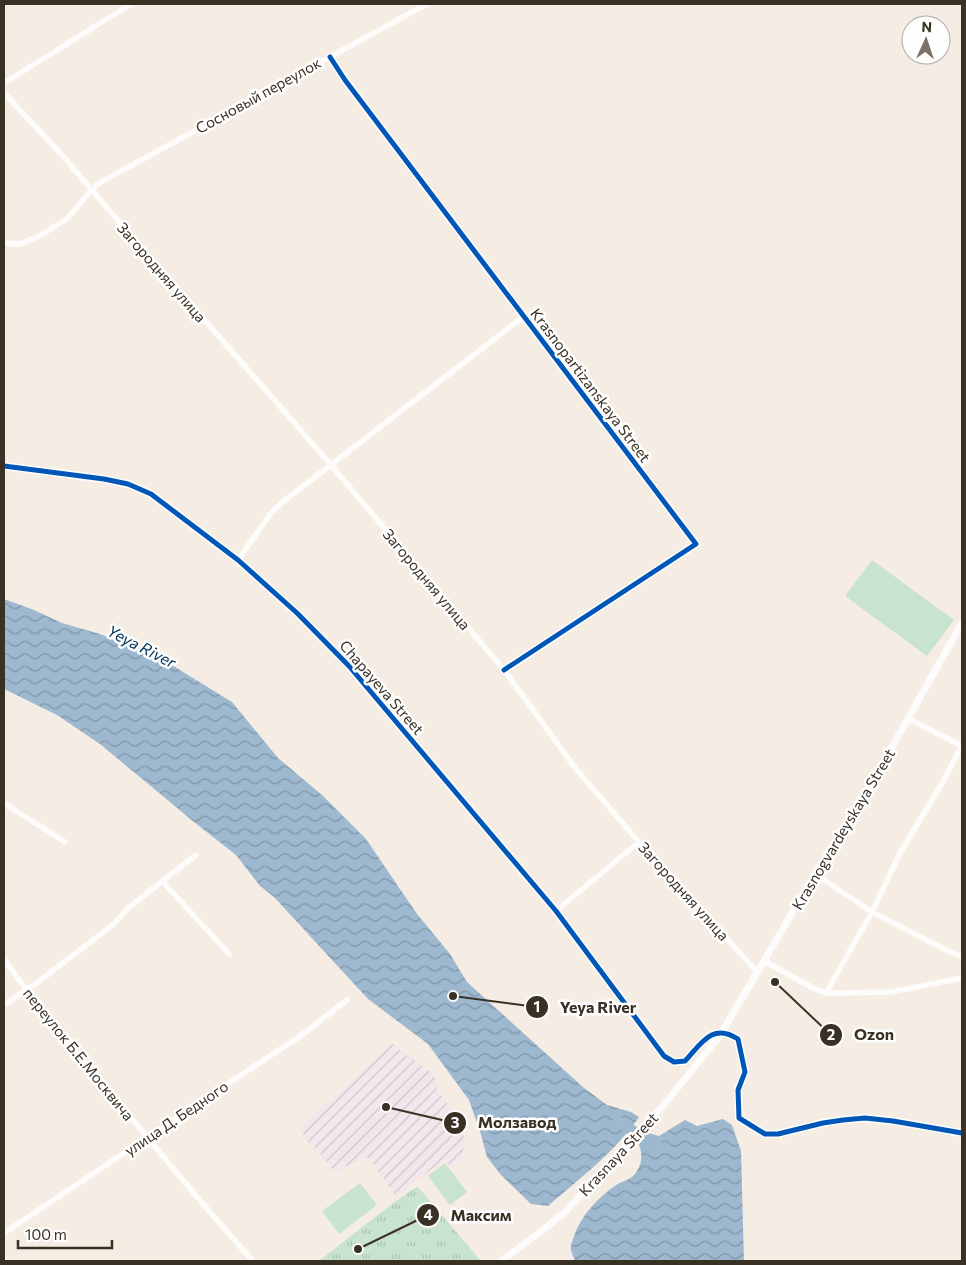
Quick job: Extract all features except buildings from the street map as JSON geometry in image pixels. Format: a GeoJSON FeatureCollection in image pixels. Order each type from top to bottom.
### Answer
{"type":"FeatureCollection","features":[{"type":"Feature","properties":{"kind":"street"},"geometry":{"type":"LineString","coordinates":[[4,83],[131,4]]}},
{"type":"Feature","properties":{"kind":"street","name":"Сосновый переулок"},"geometry":{"type":"LineString","coordinates":[[91,190],[125,168],[427,4]]}},
{"type":"Feature","properties":{"kind":"street","name":"Krasnopartizanskaya Street"},"geometry":{"type":"LineString","coordinates":[[330,57],[345,80],[523,317],[696,544],[504,670]]}},
{"type":"Feature","properties":{"kind":"street","name":"Загородняя улица"},"geometry":{"type":"LineString","coordinates":[[4,93],[44,135],[331,465],[504,670],[576,769],[639,842],[757,972]]}},
{"type":"Feature","properties":{"kind":"street"},"geometry":{"type":"LineString","coordinates":[[4,243],[20,244],[41,235],[68,218],[91,190]]}},
{"type":"Feature","properties":{"kind":"street"},"geometry":{"type":"LineString","coordinates":[[238,560],[271,513],[284,501],[523,317]]}},
{"type":"Feature","properties":{"kind":"street","name":"Chapayeva Street"},"geometry":{"type":"LineString","coordinates":[[4,466],[104,479],[128,484],[151,494],[238,560],[297,613],[349,666],[556,911],[664,1056],[674,1062],[685,1061],[706,1037],[720,1034]]}},
{"type":"Feature","properties":{"kind":"street","name":"Krasnogvardeyskaya Street"},"geometry":{"type":"LineString","coordinates":[[720,1034],[815,874],[862,800],[962,623]]}},
{"type":"Feature","properties":{"kind":"street"},"geometry":{"type":"LineString","coordinates":[[826,992],[872,912],[900,853],[939,789],[962,745],[909,719]]}},
{"type":"Feature","properties":{"kind":"street"},"geometry":{"type":"LineString","coordinates":[[4,803],[65,842]]}},
{"type":"Feature","properties":{"kind":"street"},"geometry":{"type":"LineString","coordinates":[[556,911],[639,842]]}},
{"type":"Feature","properties":{"kind":"street"},"geometry":{"type":"LineString","coordinates":[[4,1005],[38,982],[114,924],[128,908],[196,855]]}},
{"type":"Feature","properties":{"kind":"street"},"geometry":{"type":"LineString","coordinates":[[815,874],[872,912],[962,957]]}},
{"type":"Feature","properties":{"kind":"street"},"geometry":{"type":"LineString","coordinates":[[163,882],[229,954]]}},
{"type":"Feature","properties":{"kind":"street","name":"переулок Б.Е.Москвича"},"geometry":{"type":"LineString","coordinates":[[4,959],[25,990],[253,1261]]}},
{"type":"Feature","properties":{"kind":"street"},"geometry":{"type":"LineString","coordinates":[[764,961],[813,988],[841,994],[891,992],[962,978]]}},
{"type":"Feature","properties":{"kind":"street","name":"улица Д. Бедного"},"geometry":{"type":"LineString","coordinates":[[4,1233],[299,1037],[348,1000]]}},
{"type":"Feature","properties":{"kind":"street"},"geometry":{"type":"LineString","coordinates":[[720,1034],[729,1033],[738,1039],[745,1072],[738,1090],[739,1118],[764,1134],[778,1134],[823,1123],[864,1118],[962,1132]]}},
{"type":"Feature","properties":{"kind":"street","name":"Krasnaya Street"},"geometry":{"type":"LineString","coordinates":[[501,1261],[566,1211],[667,1101],[720,1034]]}},
{"type":"Feature","properties":{"kind":"shaded area"},"geometry":{"type":"Polygon","coordinates":[[[392,1043],[434,1074],[437,1090],[463,1124],[464,1146],[462,1161],[452,1168],[444,1160],[396,1196],[368,1157],[344,1167],[336,1174],[299,1129],[392,1043]]]}},
{"type":"Feature","properties":{"kind":"green space"},"geometry":{"type":"Polygon","coordinates":[[[872,560],[954,620],[927,656],[845,596],[872,560]]]}},
{"type":"Feature","properties":{"kind":"green space"},"geometry":{"type":"Polygon","coordinates":[[[445,1163],[467,1192],[450,1205],[428,1176],[445,1163]]]}},
{"type":"Feature","properties":{"kind":"green space"},"geometry":{"type":"Polygon","coordinates":[[[360,1183],[377,1205],[339,1234],[322,1211],[360,1183]]]}},
{"type":"Feature","properties":{"kind":"green space"},"geometry":{"type":"Polygon","coordinates":[[[418,1187],[481,1261],[319,1261],[388,1207],[418,1187]]]}},
{"type":"Feature","properties":{"kind":"water"},"geometry":{"type":"Polygon","coordinates":[[[4,599],[62,623],[100,634],[175,667],[232,702],[278,758],[322,795],[366,839],[417,914],[450,954],[467,982],[584,1088],[607,1105],[631,1112],[639,1117],[630,1130],[596,1164],[548,1206],[531,1204],[501,1175],[487,1157],[469,1100],[428,1044],[368,999],[274,897],[260,886],[236,855],[100,744],[57,715],[4,689],[4,599]]]}},
{"type":"Feature","properties":{"kind":"water"},"geometry":{"type":"Polygon","coordinates":[[[723,1119],[732,1125],[741,1151],[744,1261],[575,1261],[571,1248],[580,1223],[601,1197],[635,1174],[641,1160],[639,1145],[648,1133],[659,1136],[685,1120],[697,1126],[723,1119]]]}},
{"type":"Feature","properties":{"kind":"waterway","name":"Yeya River"},"geometry":{"type":"LineString","coordinates":[[617,1123],[621,1123],[658,1147]]}},
{"type":"Feature","properties":{"kind":"cycle path"},"geometry":{"type":"LineString","coordinates":[[330,57],[345,80],[696,544],[504,670]]}},
{"type":"Feature","properties":{"kind":"cycle path"},"geometry":{"type":"LineString","coordinates":[[4,466],[104,479],[128,484],[151,494],[238,560],[297,613],[349,666],[556,911],[664,1056],[674,1062],[685,1061],[702,1042],[714,1034],[729,1034],[738,1039],[745,1072],[738,1090],[739,1118],[765,1134],[778,1134],[823,1123],[865,1118],[962,1133]]}},
{"type":"Feature","properties":{"kind":"place","name":"Ozon"},"geometry":{"type":"Point","coordinates":[775,982]}},
{"type":"Feature","properties":{"kind":"place","name":"Yeya River"},"geometry":{"type":"Point","coordinates":[453,996]}},
{"type":"Feature","properties":{"kind":"place","name":"Молзавод"},"geometry":{"type":"Point","coordinates":[386,1107]}},
{"type":"Feature","properties":{"kind":"place","name":"Максим"},"geometry":{"type":"Point","coordinates":[358,1249]}}]}
